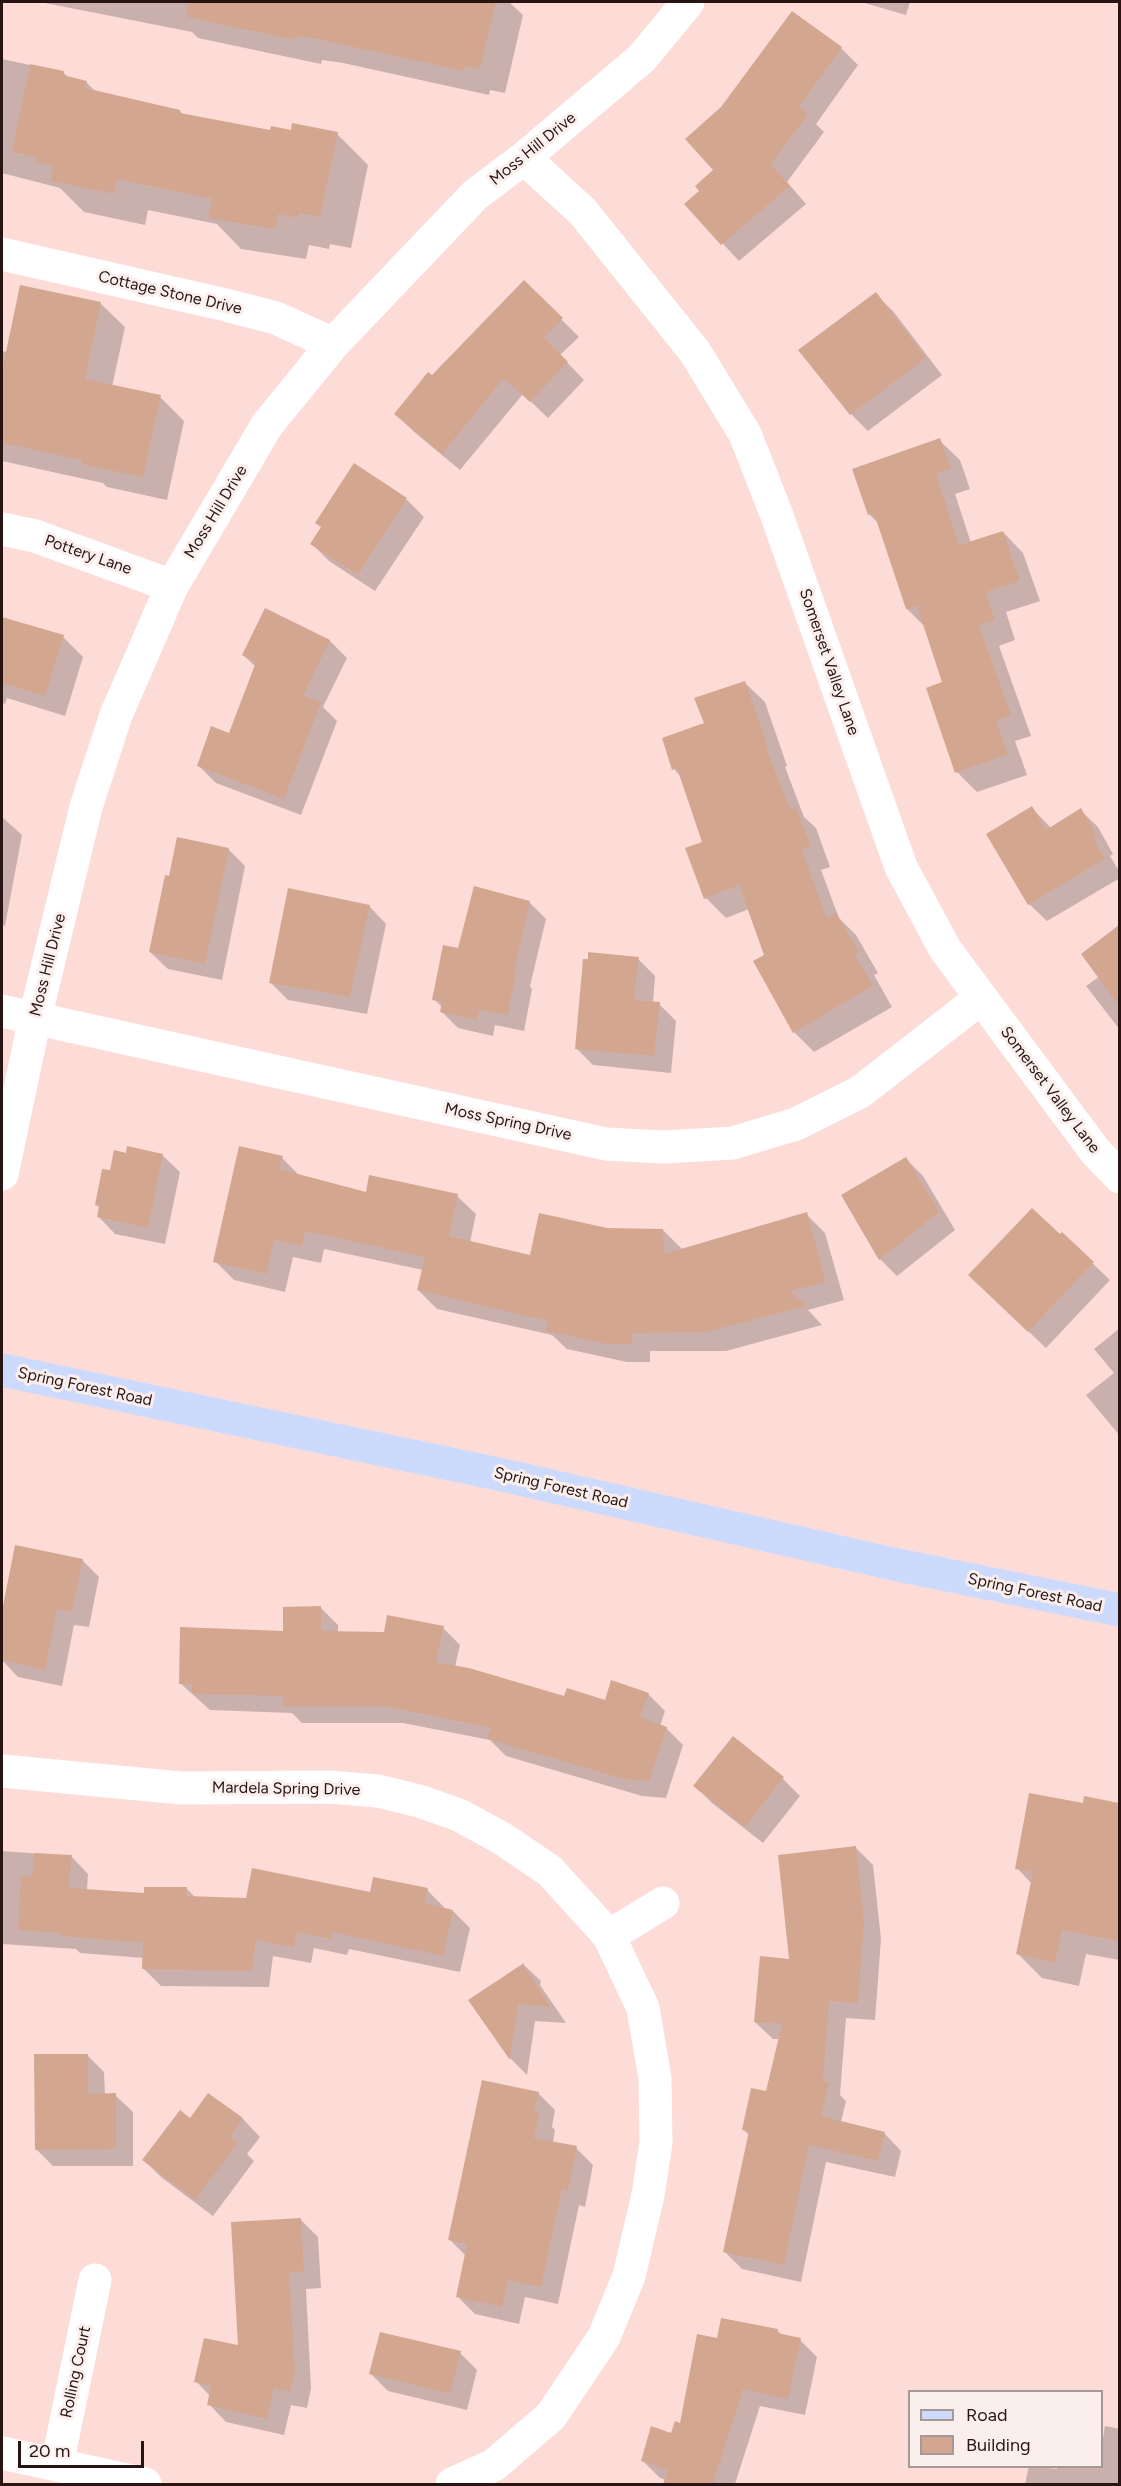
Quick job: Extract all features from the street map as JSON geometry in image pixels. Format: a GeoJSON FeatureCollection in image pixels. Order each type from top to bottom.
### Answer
{"type":"FeatureCollection","features":[{"type":"Feature","properties":{"kind":"main road","name":"Spring Forest Road"},"geometry":{"type":"LineString","coordinates":[[2,1370],[498,1474],[893,1564],[1119,1610]]}},
{"type":"Feature","properties":{"kind":"street","name":"Moss Hill Drive"},"geometry":{"type":"LineString","coordinates":[[2,1174],[35,1018],[86,807],[116,715],[172,586],[267,425],[333,344],[475,195],[524,158],[642,58],[688,2]]}},
{"type":"Feature","properties":{"kind":"street","name":"Somerset Valley Lane"},"geometry":{"type":"LineString","coordinates":[[524,158],[584,212],[695,352],[745,434],[776,513],[901,867],[945,949],[1095,1151],[1119,1177]]}},
{"type":"Feature","properties":{"kind":"street","name":"Cottage Stone Drive"},"geometry":{"type":"LineString","coordinates":[[2,254],[276,318],[333,344]]}},
{"type":"Feature","properties":{"kind":"street","name":"Pottery Lane"},"geometry":{"type":"LineString","coordinates":[[2,529],[35,536],[172,586]]}},
{"type":"Feature","properties":{"kind":"street","name":"Moss Spring Drive"},"geometry":{"type":"LineString","coordinates":[[2,1011],[606,1144],[664,1147],[733,1143],[796,1124],[860,1092],[981,998]]}},
{"type":"Feature","properties":{"kind":"street","name":"Mardela Spring Drive"},"geometry":{"type":"LineString","coordinates":[[2,1771],[181,1788],[329,1787],[378,1791],[419,1801],[459,1815],[503,1839],[550,1871],[609,1936],[643,2008],[655,2078],[656,2143],[648,2195],[629,2276],[604,2337],[551,2416],[499,2475],[452,2484]]}},
{"type":"Feature","properties":{"kind":"street"},"geometry":{"type":"LineString","coordinates":[[609,1936],[663,1903]]}},
{"type":"Feature","properties":{"kind":"street","name":"Rolling Court"},"geometry":{"type":"LineString","coordinates":[[57,2464],[95,2280]]}},
{"type":"Feature","properties":{"kind":"street"},"geometry":{"type":"LineString","coordinates":[[2,2453],[145,2484]]}},
{"type":"Feature","properties":{"kind":"building"},"geometry":{"type":"Polygon","coordinates":[[[188,2],[496,2],[480,69],[465,66],[464,71],[317,39],[297,36],[296,40],[187,17],[188,2]]]}},
{"type":"Feature","properties":{"kind":"building"},"geometry":{"type":"Polygon","coordinates":[[[792,11],[842,47],[799,107],[808,114],[771,164],[790,186],[721,245],[684,204],[699,191],[695,186],[713,170],[685,139],[721,107],[792,11]]]}},
{"type":"Feature","properties":{"kind":"building"},"geometry":{"type":"Polygon","coordinates":[[[30,64],[64,71],[63,75],[87,81],[85,88],[180,110],[180,113],[270,130],[271,126],[291,130],[292,123],[338,132],[320,217],[299,213],[298,218],[278,214],[275,229],[208,218],[212,199],[117,179],[114,194],[51,181],[53,166],[35,162],[36,157],[12,152],[30,64]]]}},
{"type":"Feature","properties":{"kind":"building"},"geometry":{"type":"Polygon","coordinates":[[[524,280],[563,318],[544,337],[568,362],[530,402],[504,378],[442,454],[394,414],[428,372],[432,375],[524,280]]]}},
{"type":"Feature","properties":{"kind":"building"},"geometry":{"type":"Polygon","coordinates":[[[20,285],[101,302],[85,379],[161,395],[143,477],[81,464],[82,460],[2,443],[2,371],[20,285]]]}},
{"type":"Feature","properties":{"kind":"building"},"geometry":{"type":"Polygon","coordinates":[[[876,292],[926,358],[850,415],[798,350],[876,292]]]}},
{"type":"Feature","properties":{"kind":"building"},"geometry":{"type":"Polygon","coordinates":[[[940,438],[951,469],[936,473],[959,545],[1003,531],[1020,581],[986,592],[995,620],[979,625],[1011,715],[996,721],[1008,754],[955,773],[926,688],[942,682],[917,606],[906,609],[874,513],[868,515],[852,469],[940,438]]]}},
{"type":"Feature","properties":{"kind":"building"},"geometry":{"type":"Polygon","coordinates":[[[354,463],[407,498],[358,575],[310,544],[321,527],[315,523],[354,463]]]}},
{"type":"Feature","properties":{"kind":"building"},"geometry":{"type":"Polygon","coordinates":[[[265,608],[330,640],[303,696],[321,702],[284,799],[197,766],[211,726],[229,733],[256,662],[242,655],[265,608]]]}},
{"type":"Feature","properties":{"kind":"building"},"geometry":{"type":"Polygon","coordinates":[[[2,617],[64,635],[45,696],[2,683],[2,617]]]}},
{"type":"Feature","properties":{"kind":"building"},"geometry":{"type":"Polygon","coordinates":[[[745,681],[768,746],[766,747],[790,809],[796,807],[811,847],[802,850],[827,919],[836,913],[859,952],[855,955],[873,986],[793,1033],[753,961],[764,955],[739,885],[704,899],[685,848],[702,842],[677,768],[672,770],[662,738],[704,723],[694,698],[745,681]]]}},
{"type":"Feature","properties":{"kind":"building"},"geometry":{"type":"Polygon","coordinates":[[[1032,806],[1046,830],[1081,808],[1097,836],[1093,838],[1105,859],[1028,905],[986,834],[1032,806]]]}},
{"type":"Feature","properties":{"kind":"building"},"geometry":{"type":"Polygon","coordinates":[[[177,837],[229,848],[205,964],[149,952],[165,875],[169,876],[177,837]]]}},
{"type":"Feature","properties":{"kind":"building"},"geometry":{"type":"Polygon","coordinates":[[[474,886],[530,901],[514,971],[516,971],[508,1015],[479,1010],[477,1020],[440,1012],[442,1002],[432,1000],[443,945],[458,948],[474,886]]]}},
{"type":"Feature","properties":{"kind":"building"},"geometry":{"type":"Polygon","coordinates":[[[288,888],[370,905],[350,997],[269,983],[288,888]]]}},
{"type":"Feature","properties":{"kind":"building"},"geometry":{"type":"Polygon","coordinates":[[[1119,925],[1119,1006],[1081,954],[1119,925]]]}},
{"type":"Feature","properties":{"kind":"building"},"geometry":{"type":"Polygon","coordinates":[[[588,952],[639,957],[634,1000],[660,1002],[654,1056],[575,1049],[583,959],[588,959],[588,952]]]}},
{"type":"Feature","properties":{"kind":"building"},"geometry":{"type":"Polygon","coordinates":[[[127,1146],[163,1154],[148,1228],[97,1217],[99,1206],[95,1205],[102,1169],[110,1170],[114,1150],[126,1153],[127,1146]]]}},
{"type":"Feature","properties":{"kind":"building"},"geometry":{"type":"Polygon","coordinates":[[[239,1146],[283,1156],[279,1169],[366,1192],[369,1175],[458,1194],[449,1236],[530,1255],[539,1213],[607,1228],[663,1229],[664,1254],[807,1212],[826,1282],[790,1291],[806,1306],[706,1332],[632,1333],[632,1344],[607,1344],[546,1331],[548,1321],[417,1290],[425,1257],[305,1231],[302,1246],[274,1239],[267,1274],[213,1262],[239,1146]]]}},
{"type":"Feature","properties":{"kind":"building"},"geometry":{"type":"Polygon","coordinates":[[[906,1157],[939,1212],[879,1260],[841,1195],[906,1157]]]}},
{"type":"Feature","properties":{"kind":"building"},"geometry":{"type":"Polygon","coordinates":[[[1032,1208],[1094,1262],[1028,1332],[968,1275],[1032,1208]]]}},
{"type":"Feature","properties":{"kind":"building"},"geometry":{"type":"Polygon","coordinates":[[[15,1545],[83,1559],[72,1611],[57,1609],[45,1670],[2,1660],[2,1611],[15,1545]]]}},
{"type":"Feature","properties":{"kind":"building"},"geometry":{"type":"Polygon","coordinates":[[[321,1606],[321,1631],[384,1632],[387,1615],[444,1626],[436,1662],[469,1668],[564,1696],[567,1688],[605,1700],[611,1680],[649,1693],[640,1717],[667,1727],[649,1781],[624,1779],[487,1739],[491,1728],[385,1706],[283,1706],[283,1696],[192,1694],[192,1684],[179,1684],[180,1627],[283,1631],[283,1607],[321,1606]]]}},
{"type":"Feature","properties":{"kind":"building"},"geometry":{"type":"Polygon","coordinates":[[[733,1736],[784,1777],[745,1827],[693,1786],[733,1736]]]}},
{"type":"Feature","properties":{"kind":"building"},"geometry":{"type":"Polygon","coordinates":[[[1029,1793],[1083,1803],[1084,1796],[1119,1803],[1119,1941],[1062,1930],[1055,1963],[1016,1954],[1033,1872],[1015,1869],[1029,1793]]]}},
{"type":"Feature","properties":{"kind":"building"},"geometry":{"type":"Polygon","coordinates":[[[856,1846],[864,1921],[858,2003],[829,2001],[823,2081],[829,2082],[821,2116],[885,2132],[878,2161],[809,2145],[784,2265],[723,2252],[749,2131],[742,2130],[751,2088],[766,2091],[782,2024],[754,2022],[760,1956],[789,1959],[778,1855],[856,1846]]]}},
{"type":"Feature","properties":{"kind":"building"},"geometry":{"type":"Polygon","coordinates":[[[34,1853],[72,1855],[69,1888],[144,1893],[144,1887],[187,1887],[186,1896],[246,1898],[252,1868],[370,1892],[373,1877],[428,1888],[424,1903],[453,1910],[443,1956],[332,1932],[331,1939],[297,1932],[294,1947],[256,1940],[252,1971],[142,1969],[143,1943],[18,1930],[21,1876],[32,1877],[34,1853]]]}},
{"type":"Feature","properties":{"kind":"building"},"geometry":{"type":"Polygon","coordinates":[[[524,1963],[551,2007],[518,2004],[510,2060],[468,2000],[524,1963]]]}},
{"type":"Feature","properties":{"kind":"building"},"geometry":{"type":"Polygon","coordinates":[[[34,2054],[88,2054],[88,2094],[116,2093],[116,2149],[35,2150],[34,2054]]]}},
{"type":"Feature","properties":{"kind":"building"},"geometry":{"type":"Polygon","coordinates":[[[482,2080],[539,2092],[534,2111],[539,2112],[534,2138],[577,2146],[568,2190],[562,2189],[541,2287],[508,2280],[502,2307],[456,2297],[467,2244],[448,2240],[482,2080]]]}},
{"type":"Feature","properties":{"kind":"building"},"geometry":{"type":"Polygon","coordinates":[[[208,2093],[243,2118],[230,2137],[238,2143],[195,2200],[142,2160],[180,2110],[190,2118],[208,2093]]]}},
{"type":"Feature","properties":{"kind":"building"},"geometry":{"type":"Polygon","coordinates":[[[301,2218],[304,2271],[289,2273],[295,2370],[290,2392],[274,2388],[267,2419],[207,2405],[211,2386],[194,2382],[204,2338],[238,2345],[231,2222],[301,2218]]]}},
{"type":"Feature","properties":{"kind":"building"},"geometry":{"type":"Polygon","coordinates":[[[721,2318],[778,2329],[777,2333],[801,2338],[788,2399],[743,2389],[713,2484],[663,2484],[668,2470],[641,2461],[651,2426],[671,2433],[675,2421],[680,2423],[697,2334],[717,2338],[721,2318]]]}},
{"type":"Feature","properties":{"kind":"building"},"geometry":{"type":"Polygon","coordinates":[[[380,2332],[461,2351],[450,2394],[369,2374],[380,2332]]]}}]}
